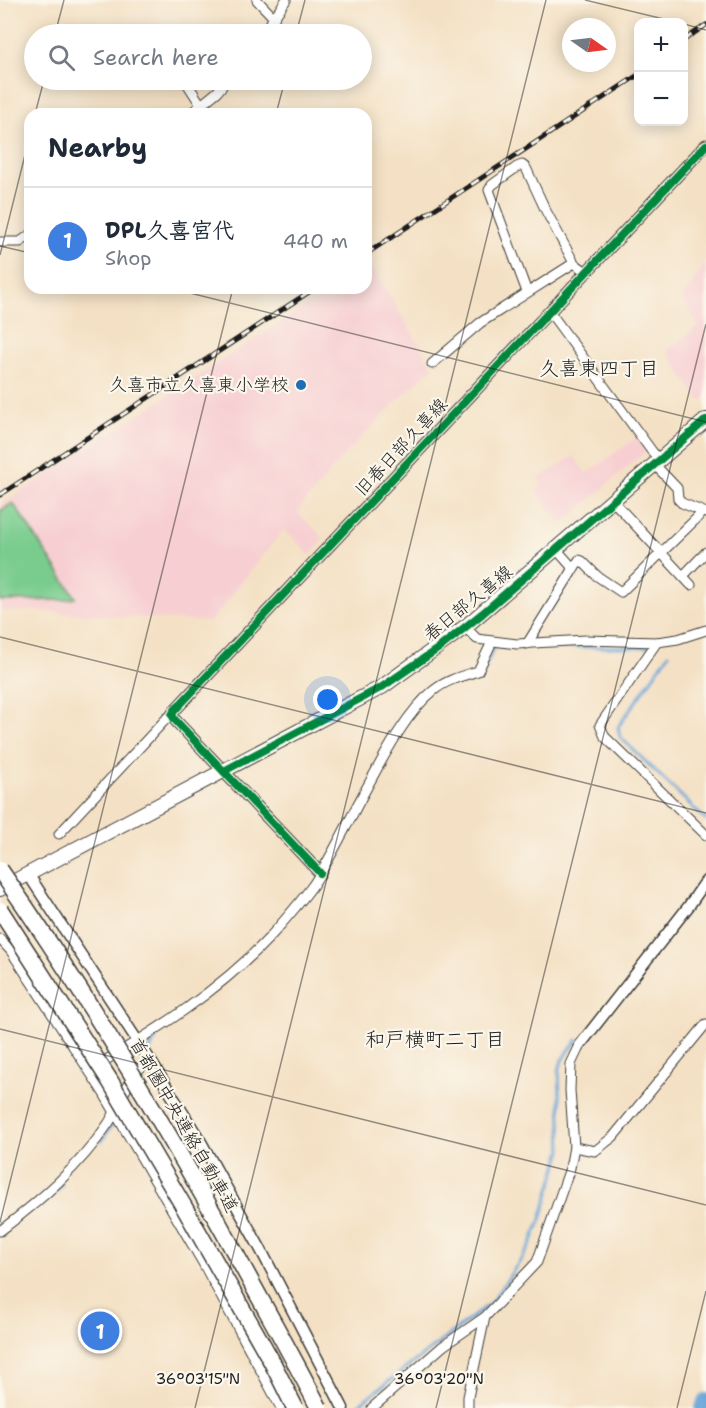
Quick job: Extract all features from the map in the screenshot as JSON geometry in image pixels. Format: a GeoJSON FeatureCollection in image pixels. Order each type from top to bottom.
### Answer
{"type":"FeatureCollection","features":[{"type":"Feature","properties":{"kind":"highway","name":"首都圏中央連絡自動車道"},"geometry":{"type":"LineString","coordinates":[[0,870],[88,1002],[153,1106],[319,1408]]}},
{"type":"Feature","properties":{"kind":"highway"},"geometry":{"type":"LineString","coordinates":[[0,910],[110,1081],[271,1360],[295,1408]]}},
{"type":"Feature","properties":{"kind":"main road","name":"春日部久喜線"},"geometry":{"type":"LineString","coordinates":[[0,889],[382,687],[465,627],[706,420]]}},
{"type":"Feature","properties":{"kind":"street"},"geometry":{"type":"LineString","coordinates":[[257,0],[274,18]]}},
{"type":"Feature","properties":{"kind":"street"},"geometry":{"type":"LineString","coordinates":[[270,24],[286,0]]}},
{"type":"Feature","properties":{"kind":"street"},"geometry":{"type":"LineString","coordinates":[[191,90],[201,105]]}},
{"type":"Feature","properties":{"kind":"street"},"geometry":{"type":"LineString","coordinates":[[197,108],[219,90]]}},
{"type":"Feature","properties":{"kind":"street","name":"旧春日部久喜線"},"geometry":{"type":"LineString","coordinates":[[172,715],[706,145]]}},
{"type":"Feature","properties":{"kind":"street"},"geometry":{"type":"LineString","coordinates":[[527,292],[489,190],[492,184],[522,165],[526,168],[574,263],[586,272]]}},
{"type":"Feature","properties":{"kind":"street"},"geometry":{"type":"LineString","coordinates":[[0,243],[20,242],[24,240]]}},
{"type":"Feature","properties":{"kind":"street"},"geometry":{"type":"LineString","coordinates":[[432,364],[480,323],[574,263]]}},
{"type":"Feature","properties":{"kind":"street"},"geometry":{"type":"LineString","coordinates":[[526,644],[579,560],[597,576],[621,592],[704,512],[678,499],[677,488],[549,310]]}},
{"type":"Feature","properties":{"kind":"street"},"geometry":{"type":"LineString","coordinates":[[613,501],[691,585]]}},
{"type":"Feature","properties":{"kind":"street"},"geometry":{"type":"LineString","coordinates":[[556,550],[573,568]]}},
{"type":"Feature","properties":{"kind":"street"},"geometry":{"type":"LineString","coordinates":[[682,576],[706,552]]}},
{"type":"Feature","properties":{"kind":"street"},"geometry":{"type":"LineString","coordinates":[[465,627],[473,636],[492,642],[526,644],[586,639],[657,642],[678,639],[706,630]]}},
{"type":"Feature","properties":{"kind":"street"},"geometry":{"type":"LineString","coordinates":[[89,1070],[138,1042],[183,1010],[246,960],[270,937],[313,885],[381,762],[414,711],[432,691],[452,679],[478,671],[492,642]]}},
{"type":"Feature","properties":{"kind":"street"},"geometry":{"type":"LineString","coordinates":[[657,642],[600,725],[605,737],[706,835]]}},
{"type":"Feature","properties":{"kind":"street"},"geometry":{"type":"LineString","coordinates":[[59,834],[172,715],[320,873]]}},
{"type":"Feature","properties":{"kind":"street"},"geometry":{"type":"LineString","coordinates":[[28,874],[150,1060],[212,1161],[343,1408]]}},
{"type":"Feature","properties":{"kind":"street"},"geometry":{"type":"LineString","coordinates":[[372,1408],[442,1346],[485,1317],[537,1262],[570,1168],[574,1147],[571,1073],[572,1064],[580,1045],[706,881]]}},
{"type":"Feature","properties":{"kind":"street"},"geometry":{"type":"LineString","coordinates":[[0,939],[12,951],[89,1070],[203,1263],[281,1408]]}},
{"type":"Feature","properties":{"kind":"street"},"geometry":{"type":"LineString","coordinates":[[574,1147],[595,1151],[613,1137],[706,1024]]}},
{"type":"Feature","properties":{"kind":"street"},"geometry":{"type":"LineString","coordinates":[[0,1231],[42,1199],[61,1181],[107,1126],[133,1076],[150,1060]]}},
{"type":"Feature","properties":{"kind":"street"},"geometry":{"type":"LineString","coordinates":[[468,1408],[469,1386],[485,1317]]}},
{"type":"Feature","properties":{"kind":"shaded area"},"geometry":{"type":"Polygon","coordinates":[[[706,262],[706,397],[700,402],[667,351],[699,326],[682,298],[706,262]]]}},
{"type":"Feature","properties":{"kind":"shaded area"},"geometry":{"type":"Polygon","coordinates":[[[372,267],[433,367],[339,461],[297,512],[324,539],[310,555],[284,529],[210,622],[36,611],[0,611],[0,505],[324,294],[372,294],[372,267]]]}},
{"type":"Feature","properties":{"kind":"shaded area"},"geometry":{"type":"Polygon","coordinates":[[[637,437],[647,450],[562,524],[536,491],[542,485],[539,478],[574,456],[586,474],[637,437]]]}},
{"type":"Feature","properties":{"kind":"green space"},"geometry":{"type":"Polygon","coordinates":[[[13,503],[76,598],[0,601],[0,511],[13,503]]]}},
{"type":"Feature","properties":{"kind":"waterway"},"geometry":{"type":"LineString","coordinates":[[481,672],[484,671],[494,647],[503,647]]}},
{"type":"Feature","properties":{"kind":"waterway"},"geometry":{"type":"LineString","coordinates":[[545,647],[650,647]]}},
{"type":"Feature","properties":{"kind":"waterway"},"geometry":{"type":"LineString","coordinates":[[669,654],[618,727],[620,737],[706,820]]}},
{"type":"Feature","properties":{"kind":"waterway"},"geometry":{"type":"LineString","coordinates":[[149,1052],[159,1031]]}},
{"type":"Feature","properties":{"kind":"waterway"},"geometry":{"type":"LineString","coordinates":[[354,1408],[491,1303],[529,1248],[541,1219],[562,1150],[559,1071],[562,1060],[577,1040]]}},
{"type":"Feature","properties":{"kind":"waterway"},"geometry":{"type":"LineString","coordinates":[[101,1141],[116,1120]]}},
{"type":"Feature","properties":{"kind":"waterway"},"geometry":{"type":"LineString","coordinates":[[43,1202],[62,1184]]}},
{"type":"Feature","properties":{"kind":"waterway"},"geometry":{"type":"LineString","coordinates":[[704,1408],[706,1402]]}},
{"type":"Feature","properties":{"kind":"railway"},"geometry":{"type":"LineString","coordinates":[[688,37],[706,25]]}},
{"type":"Feature","properties":{"kind":"railway"},"geometry":{"type":"LineString","coordinates":[[372,250],[634,78]]}},
{"type":"Feature","properties":{"kind":"railway"},"geometry":{"type":"LineString","coordinates":[[0,495],[306,294]]}},
{"type":"Feature","properties":{"kind":"cycle path"},"geometry":{"type":"LineString","coordinates":[[320,873],[175,720],[172,715],[174,711],[706,145]]}},
{"type":"Feature","properties":{"kind":"cycle path"},"geometry":{"type":"LineString","coordinates":[[224,771],[382,687],[439,648],[483,613],[706,420]]}},
{"type":"Feature","properties":{"kind":"place","name":"久喜市立久喜東小学校"},"geometry":{"type":"Point","coordinates":[301,385]}},
{"type":"Feature","properties":{"kind":"place","name":"DPL久喜宮代"},"geometry":{"type":"Point","coordinates":[100,1331]}},
{"type":"Feature","properties":{"kind":"district","name":"久喜東四丁目"},"geometry":{"type":"Point","coordinates":[599,368]}},
{"type":"Feature","properties":{"kind":"district","name":"和戸横町二丁目"},"geometry":{"type":"Point","coordinates":[435,1039]}}]}
